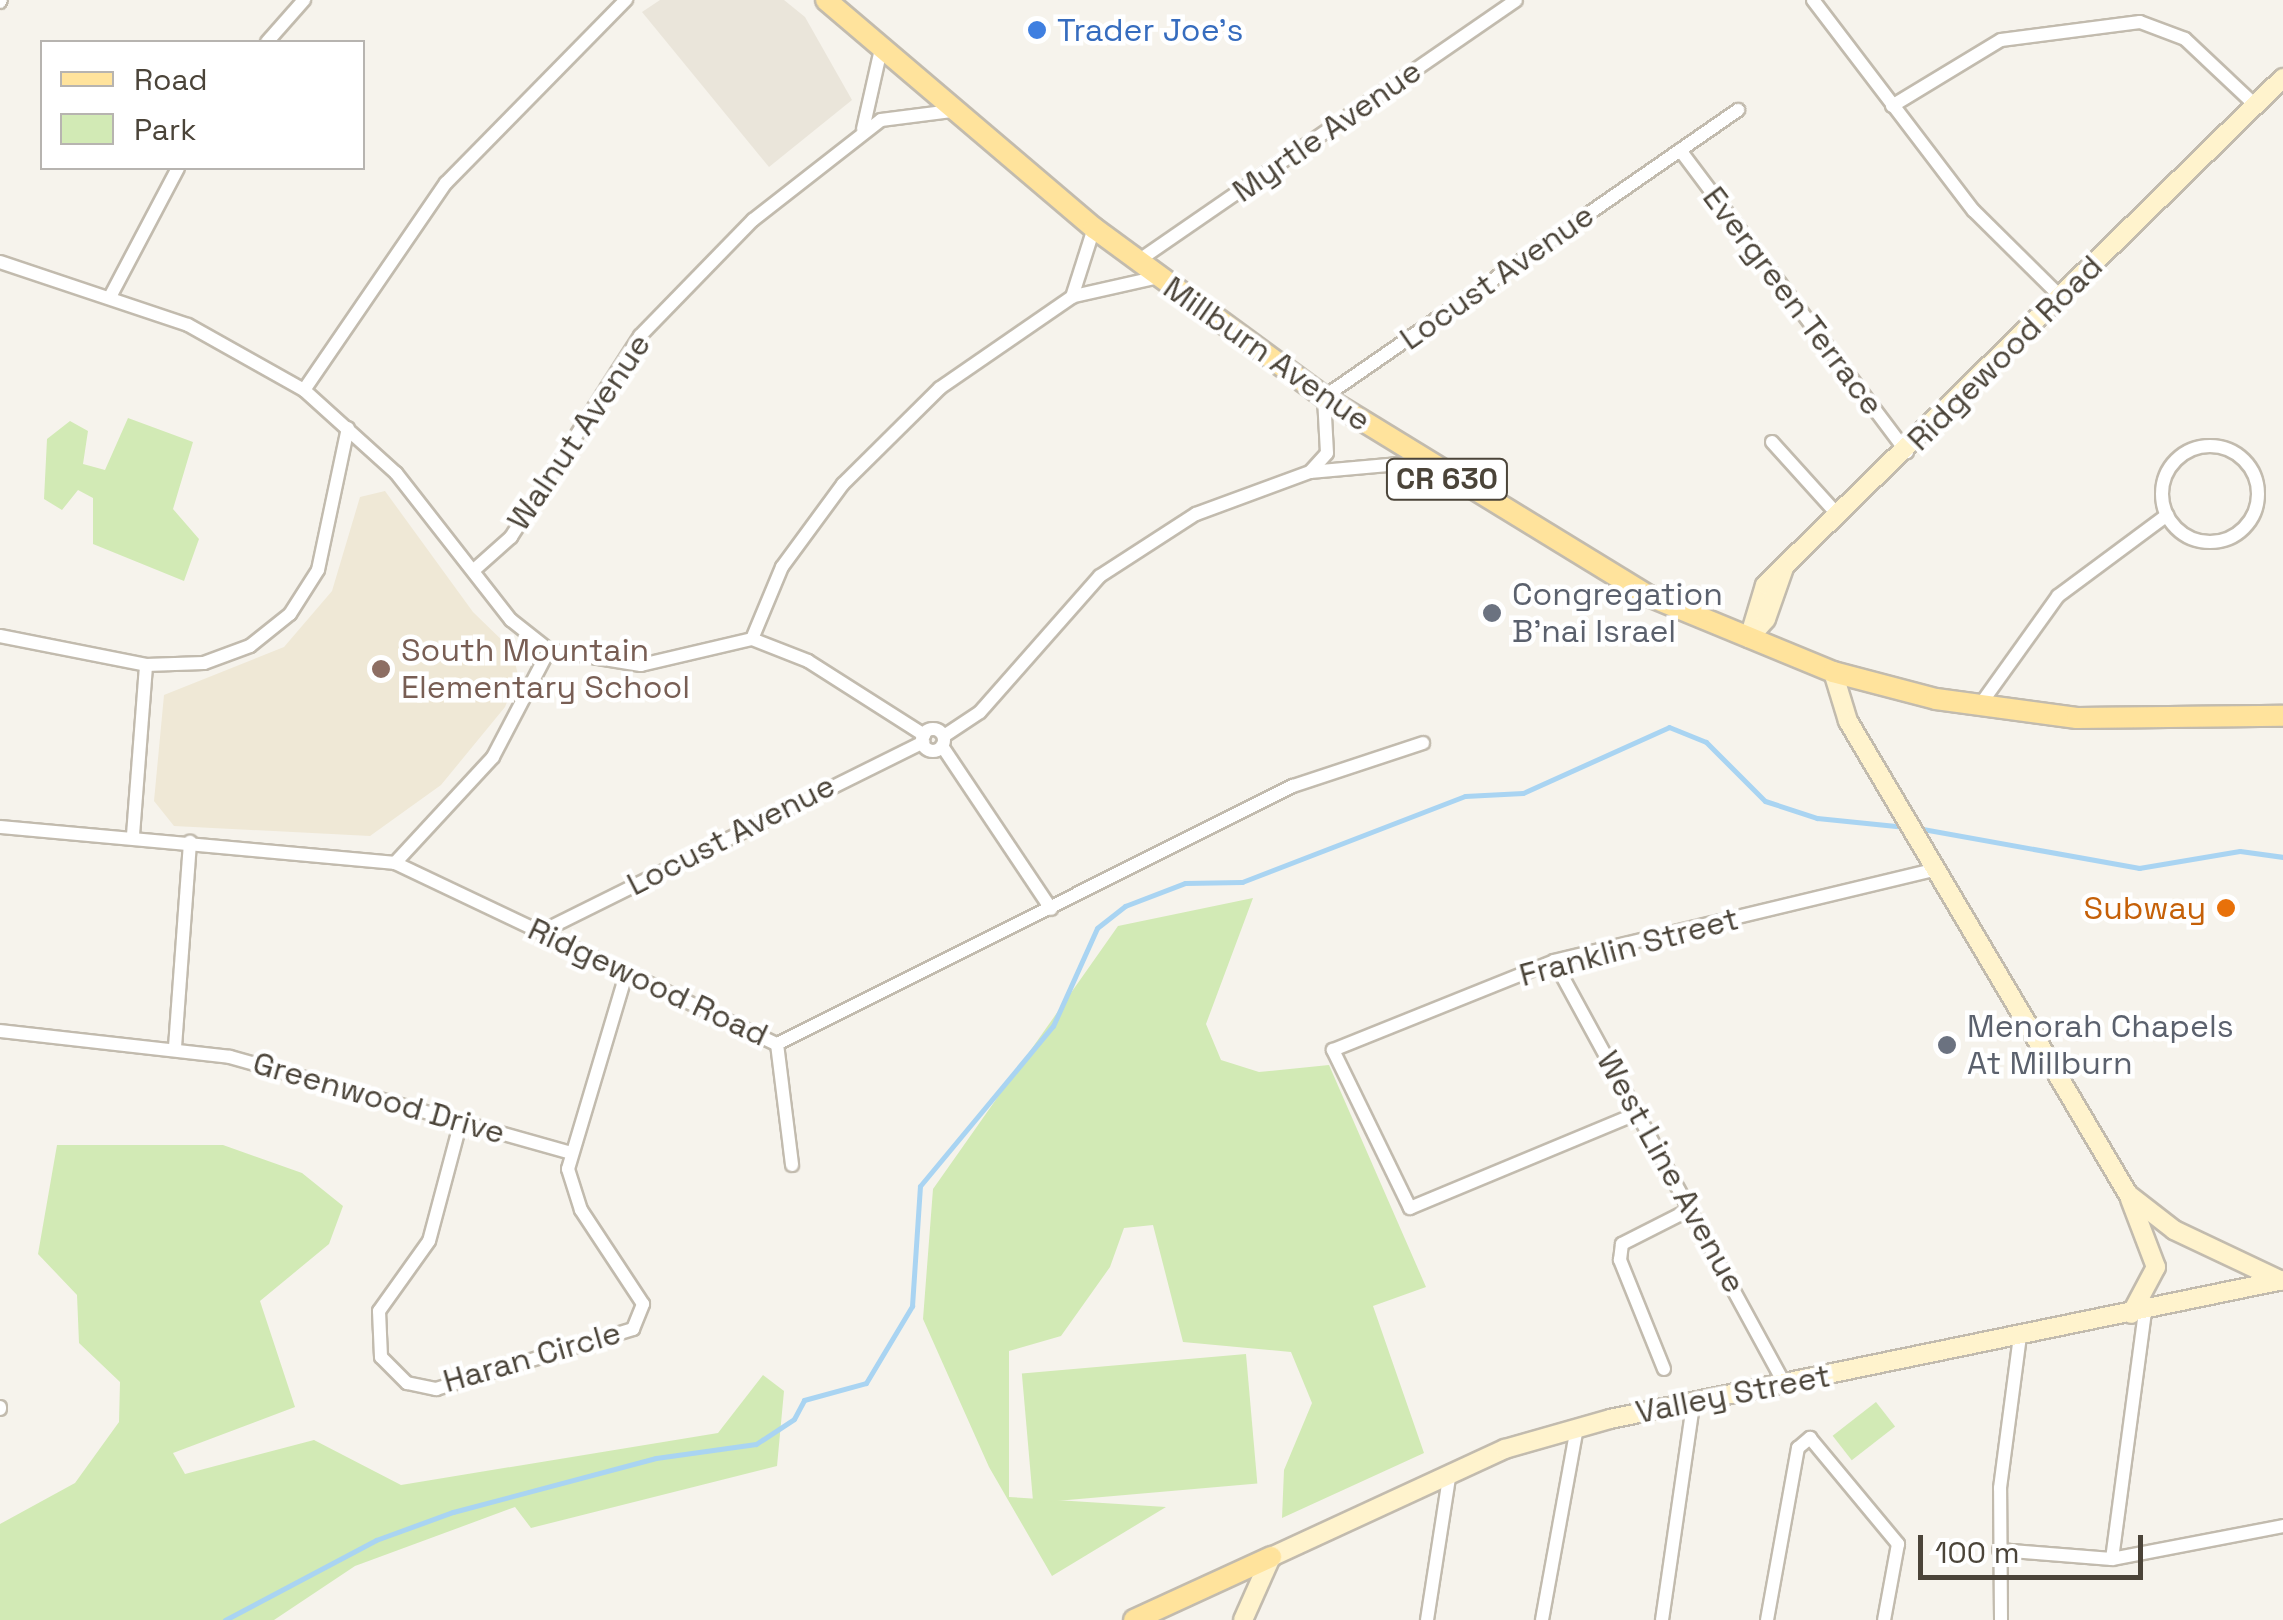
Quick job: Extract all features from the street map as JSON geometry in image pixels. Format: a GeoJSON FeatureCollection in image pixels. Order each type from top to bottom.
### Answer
{"type":"FeatureCollection","features":[{"type":"Feature","properties":{"kind":"main road","name":"Millburn Avenue"},"geometry":{"type":"LineString","coordinates":[[826,0],[951,111],[1159,277],[1324,398],[1559,548],[1749,638],[1834,672],[1980,705],[2125,720],[2283,716]]}},
{"type":"Feature","properties":{"kind":"main road"},"geometry":{"type":"LineString","coordinates":[[1134,1620],[1271,1557]]}},
{"type":"Feature","properties":{"kind":"street"},"geometry":{"type":"LineString","coordinates":[[269,40],[304,0]]}},
{"type":"Feature","properties":{"kind":"street"},"geometry":{"type":"LineString","coordinates":[[304,390],[446,183],[626,0]]}},
{"type":"Feature","properties":{"kind":"street","name":"Myrtle Avenue"},"geometry":{"type":"LineString","coordinates":[[1138,261],[1516,0]]}},
{"type":"Feature","properties":{"kind":"street"},"geometry":{"type":"LineString","coordinates":[[1814,0],[1974,212],[2062,297]]}},
{"type":"Feature","properties":{"kind":"street"},"geometry":{"type":"LineString","coordinates":[[1892,106],[2001,40],[2140,22],[2185,39],[2253,103]]}},
{"type":"Feature","properties":{"kind":"street"},"geometry":{"type":"LineString","coordinates":[[862,132],[880,49]]}},
{"type":"Feature","properties":{"kind":"street","name":"Ridgewood Road"},"geometry":{"type":"LineString","coordinates":[[1749,638],[1766,619],[1784,568],[1907,452],[2253,103],[2283,78]]}},
{"type":"Feature","properties":{"kind":"street","name":"Locust Avenue"},"geometry":{"type":"LineString","coordinates":[[1324,398],[1738,110]]}},
{"type":"Feature","properties":{"kind":"street","name":"Walnut Avenue"},"geometry":{"type":"LineString","coordinates":[[474,570],[511,537],[595,399],[678,293],[862,132],[904,112],[951,111]]}},
{"type":"Feature","properties":{"kind":"street","name":"Evergreen Terrace"},"geometry":{"type":"LineString","coordinates":[[1680,150],[1907,452]]}},
{"type":"Feature","properties":{"kind":"street"},"geometry":{"type":"LineString","coordinates":[[110,297],[177,170]]}},
{"type":"Feature","properties":{"kind":"street"},"geometry":{"type":"LineString","coordinates":[[1072,297],[1094,228]]}},
{"type":"Feature","properties":{"kind":"street"},"geometry":{"type":"LineString","coordinates":[[0,262],[110,297],[226,342],[304,390],[348,428],[474,570],[510,620],[549,650],[640,665],[752,639],[808,661],[923,738],[943,741],[980,712],[1058,615],[1148,541],[1310,472],[1422,462]]}},
{"type":"Feature","properties":{"kind":"street"},"geometry":{"type":"LineString","coordinates":[[752,639],[782,567],[883,438],[1072,297],[1103,283],[1159,277]]}},
{"type":"Feature","properties":{"kind":"street"},"geometry":{"type":"LineString","coordinates":[[1310,472],[1327,453],[1324,398]]}},
{"type":"Feature","properties":{"kind":"street"},"geometry":{"type":"LineString","coordinates":[[0,636],[146,665],[220,660],[290,614],[331,538],[348,428]]}},
{"type":"Feature","properties":{"kind":"street"},"geometry":{"type":"LineString","coordinates":[[1772,442],[1838,515]]}},
{"type":"Feature","properties":{"kind":"street"},"geometry":{"type":"LineString","coordinates":[[2192,450],[2231,451],[2252,472],[2255,510],[2228,538],[2189,537],[2167,515],[2165,477],[2192,450]]}},
{"type":"Feature","properties":{"kind":"street"},"geometry":{"type":"LineString","coordinates":[[1980,705],[2058,596],[2167,515]]}},
{"type":"Feature","properties":{"kind":"street"},"geometry":{"type":"LineString","coordinates":[[394,863],[493,758],[549,650]]}},
{"type":"Feature","properties":{"kind":"street"},"geometry":{"type":"LineString","coordinates":[[132,835],[146,665]]}},
{"type":"Feature","properties":{"kind":"street"},"geometry":{"type":"LineString","coordinates":[[1834,672],[1848,721],[2128,1194],[2156,1267],[2138,1312],[2112,1559]]}},
{"type":"Feature","properties":{"kind":"street","name":"Locust Avenue"},"geometry":{"type":"LineString","coordinates":[[541,932],[923,738]]}},
{"type":"Feature","properties":{"kind":"street"},"geometry":{"type":"LineString","coordinates":[[943,741],[1050,909]]}},
{"type":"Feature","properties":{"kind":"street","name":"Ridgewood Road"},"geometry":{"type":"LineString","coordinates":[[0,826],[132,835],[394,863],[777,1044],[1335,768],[1422,743]]}},
{"type":"Feature","properties":{"kind":"street"},"geometry":{"type":"LineString","coordinates":[[175,1047],[190,842]]}},
{"type":"Feature","properties":{"kind":"street","name":"Franklin Street"},"geometry":{"type":"LineString","coordinates":[[1638,1112],[1466,1189],[1403,1204],[1333,1050],[1554,961],[1934,870]]}},
{"type":"Feature","properties":{"kind":"street","name":"West Line Avenue"},"geometry":{"type":"LineString","coordinates":[[1554,961],[1785,1384]]}},
{"type":"Feature","properties":{"kind":"street"},"geometry":{"type":"LineString","coordinates":[[572,1153],[626,975]]}},
{"type":"Feature","properties":{"kind":"street","name":"Greenwood Drive"},"geometry":{"type":"LineString","coordinates":[[0,1032],[175,1047],[572,1153]]}},
{"type":"Feature","properties":{"kind":"street"},"geometry":{"type":"LineString","coordinates":[[777,1044],[792,1165]]}},
{"type":"Feature","properties":{"kind":"street","name":"Haran Circle"},"geometry":{"type":"LineString","coordinates":[[461,1121],[428,1241],[375,1323],[381,1357],[408,1383],[436,1389],[634,1329],[643,1304],[570,1189],[572,1153]]}},
{"type":"Feature","properties":{"kind":"street"},"geometry":{"type":"LineString","coordinates":[[2128,1194],[2174,1230],[2282,1281]]}},
{"type":"Feature","properties":{"kind":"street"},"geometry":{"type":"LineString","coordinates":[[1664,1368],[1620,1260],[1622,1244],[1691,1208]]}},
{"type":"Feature","properties":{"kind":"street","name":"Valley Street"},"geometry":{"type":"LineString","coordinates":[[1271,1557],[1450,1472],[1577,1428],[2282,1281]]}},
{"type":"Feature","properties":{"kind":"street"},"geometry":{"type":"LineString","coordinates":[[2001,1620],[1998,1550],[2020,1336]]}},
{"type":"Feature","properties":{"kind":"street"},"geometry":{"type":"LineString","coordinates":[[1662,1620],[1694,1404]]}},
{"type":"Feature","properties":{"kind":"street"},"geometry":{"type":"LineString","coordinates":[[1542,1620],[1577,1428]]}},
{"type":"Feature","properties":{"kind":"street"},"geometry":{"type":"LineString","coordinates":[[1767,1620],[1798,1448],[1812,1438],[1898,1544],[1884,1620]]}},
{"type":"Feature","properties":{"kind":"street"},"geometry":{"type":"LineString","coordinates":[[1428,1620],[1450,1472]]}},
{"type":"Feature","properties":{"kind":"street"},"geometry":{"type":"LineString","coordinates":[[1998,1550],[2112,1559],[2283,1526]]}},
{"type":"Feature","properties":{"kind":"street"},"geometry":{"type":"LineString","coordinates":[[1244,1620],[1271,1557]]}},
{"type":"Feature","properties":{"kind":"shaded area"},"geometry":{"type":"Polygon","coordinates":[[[660,0],[784,0],[805,17],[852,100],[769,167],[642,12],[660,0]]]}},
{"type":"Feature","properties":{"kind":"shaded area","name":"South Mountain Elementary School"},"geometry":{"type":"Polygon","coordinates":[[[385,491],[473,612],[512,650],[518,675],[505,707],[441,785],[370,836],[174,826],[154,801],[164,695],[284,647],[332,591],[360,497],[385,491]]]}},
{"type":"Feature","properties":{"kind":"green space"},"geometry":{"type":"Polygon","coordinates":[[[128,418],[193,442],[173,509],[199,539],[184,581],[93,544],[93,498],[78,490],[62,510],[44,499],[47,439],[70,421],[88,431],[83,464],[105,470],[128,418]]]}},
{"type":"Feature","properties":{"kind":"green space"},"geometry":{"type":"Polygon","coordinates":[[[1253,898],[1206,1024],[1221,1060],[1259,1072],[1329,1065],[1426,1287],[1373,1306],[1424,1453],[1282,1518],[1284,1470],[1312,1403],[1291,1352],[1183,1342],[1153,1225],[1124,1228],[1110,1267],[1061,1336],[1009,1351],[1009,1497],[1166,1507],[1052,1576],[989,1467],[923,1319],[933,1189],[1118,926],[1253,898]]]}},
{"type":"Feature","properties":{"kind":"green space"},"geometry":{"type":"Polygon","coordinates":[[[57,1145],[223,1145],[302,1173],[343,1206],[329,1244],[260,1301],[295,1407],[173,1453],[185,1474],[314,1440],[401,1485],[718,1433],[763,1375],[784,1391],[777,1466],[531,1528],[515,1507],[355,1566],[274,1620],[0,1620],[0,1524],[75,1483],[119,1422],[120,1382],[79,1343],[77,1295],[38,1254],[57,1145]]]}},
{"type":"Feature","properties":{"kind":"green space"},"geometry":{"type":"Polygon","coordinates":[[[1246,1354],[1257,1484],[1033,1503],[1022,1374],[1246,1354]]]}},
{"type":"Feature","properties":{"kind":"green space"},"geometry":{"type":"Polygon","coordinates":[[[1876,1402],[1895,1426],[1852,1460],[1833,1436],[1876,1402]]]}},
{"type":"Feature","properties":{"kind":"waterway"},"geometry":{"type":"LineString","coordinates":[[225,1620],[376,1540],[453,1512],[656,1458],[756,1444],[794,1419],[804,1400],[866,1383],[912,1306],[920,1186],[1053,1026],[1097,928],[1125,906],[1185,883],[1242,882],[1465,796],[1523,793],[1669,727],[1706,742],[1765,801],[1817,818],[1906,827]]}},
{"type":"Feature","properties":{"kind":"waterway"},"geometry":{"type":"LineString","coordinates":[[1917,828],[2139,868],[2240,851],[2283,857]]}},
{"type":"Feature","properties":{"kind":"place","name":"Trader Joe's"},"geometry":{"type":"Point","coordinates":[1037,30]}},
{"type":"Feature","properties":{"kind":"place","name":"Congregation B'nai Israel"},"geometry":{"type":"Point","coordinates":[1492,613]}},
{"type":"Feature","properties":{"kind":"place","name":"South Mountain Elementary School"},"geometry":{"type":"Point","coordinates":[381,669]}},
{"type":"Feature","properties":{"kind":"place","name":"Subway"},"geometry":{"type":"Point","coordinates":[2226,908]}},
{"type":"Feature","properties":{"kind":"place","name":"Menorah Chapels At Millburn"},"geometry":{"type":"Point","coordinates":[1947,1045]}}]}
